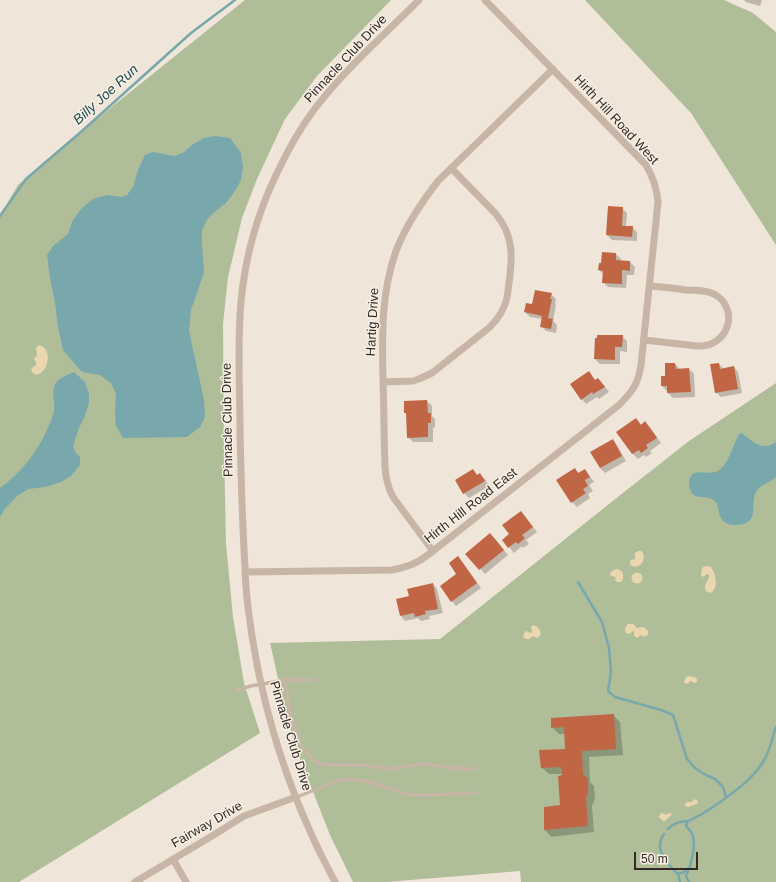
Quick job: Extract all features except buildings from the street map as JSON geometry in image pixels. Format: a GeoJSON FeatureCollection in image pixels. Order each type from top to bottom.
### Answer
{"type":"FeatureCollection","features":[{"type":"Feature","properties":{"kind":"street","name":"Pinnacle Club Drive"},"geometry":{"type":"LineString","coordinates":[[335,882],[322,857],[296,798],[273,731],[257,664],[247,599],[242,528],[239,336],[241,300],[253,236],[264,201],[277,171],[294,140],[312,112],[334,85],[419,0]]}},
{"type":"Feature","properties":{"kind":"street","name":"Hirth Hill Road West"},"geometry":{"type":"LineString","coordinates":[[485,0],[646,165],[654,181],[658,202],[649,294]]}},
{"type":"Feature","properties":{"kind":"street","name":"Hartig Drive"},"geometry":{"type":"LineString","coordinates":[[433,551],[393,497],[386,479],[382,334],[383,310],[390,270],[396,251],[405,231],[426,197],[438,181],[552,69]]}},
{"type":"Feature","properties":{"kind":"street"},"geometry":{"type":"LineString","coordinates":[[383,382],[413,381],[432,373],[490,327],[495,322],[505,305],[511,256],[510,239],[507,231],[495,213],[451,168]]}},
{"type":"Feature","properties":{"kind":"street"},"geometry":{"type":"LineString","coordinates":[[644,340],[706,346],[718,341],[724,335],[729,322],[727,309],[719,298],[711,293],[650,286]]}},
{"type":"Feature","properties":{"kind":"street","name":"Hirth Hill Road East"},"geometry":{"type":"LineString","coordinates":[[245,572],[392,570],[417,563],[620,405],[633,390],[637,383],[642,365],[649,294]]}},
{"type":"Feature","properties":{"kind":"street","name":"Fairway Drive"},"geometry":{"type":"LineString","coordinates":[[135,882],[244,816],[296,798]]}},
{"type":"Feature","properties":{"kind":"street"},"geometry":{"type":"LineString","coordinates":[[173,859],[186,882]]}},
{"type":"Feature","properties":{"kind":"lane"},"geometry":{"type":"LineString","coordinates":[[285,680],[290,714],[298,738],[303,749],[316,763],[324,766],[364,765],[390,769],[421,764],[475,769]]}},
{"type":"Feature","properties":{"kind":"lane"},"geometry":{"type":"LineString","coordinates":[[237,690],[285,680],[315,680]]}},
{"type":"Feature","properties":{"kind":"lane"},"geometry":{"type":"LineString","coordinates":[[296,798],[324,786],[346,779],[366,781],[409,795],[431,796],[476,793]]}},
{"type":"Feature","properties":{"kind":"green space"},"geometry":{"type":"Polygon","coordinates":[[[245,0],[391,0],[317,76],[285,119],[257,179],[242,218],[228,277],[223,324],[226,544],[233,617],[244,683],[260,733],[19,882],[0,882],[0,216],[18,185],[109,109],[245,0]]]}},
{"type":"Feature","properties":{"kind":"green space"},"geometry":{"type":"Polygon","coordinates":[[[585,0],[724,0],[753,13],[776,32],[776,245],[691,113],[585,0]]]}},
{"type":"Feature","properties":{"kind":"green space"},"geometry":{"type":"Polygon","coordinates":[[[776,383],[776,882],[521,882],[520,871],[386,882],[353,882],[330,835],[295,746],[270,643],[440,639],[689,441],[776,383]]]}},
{"type":"Feature","properties":{"kind":"sand"},"geometry":{"type":"Polygon","coordinates":[[[39,345],[46,351],[48,360],[44,370],[36,375],[31,370],[36,365],[34,359],[37,355],[36,348],[39,345]]]}},
{"type":"Feature","properties":{"kind":"sand"},"geometry":{"type":"Polygon","coordinates":[[[638,551],[643,553],[643,561],[638,566],[634,567],[630,565],[630,562],[631,560],[635,559],[635,553],[638,551]]]}},
{"type":"Feature","properties":{"kind":"sand"},"geometry":{"type":"Polygon","coordinates":[[[705,566],[711,567],[716,580],[714,590],[711,593],[705,589],[705,584],[709,575],[707,574],[703,577],[701,575],[702,568],[705,566]]]}},
{"type":"Feature","properties":{"kind":"sand"},"geometry":{"type":"Polygon","coordinates":[[[618,569],[623,573],[623,579],[621,582],[617,582],[615,580],[616,577],[611,576],[610,574],[613,570],[618,569]]]}},
{"type":"Feature","properties":{"kind":"sand"},"geometry":{"type":"Polygon","coordinates":[[[635,573],[639,573],[641,574],[641,582],[635,583],[632,580],[632,576],[635,573]]]}},
{"type":"Feature","properties":{"kind":"sand"},"geometry":{"type":"Polygon","coordinates":[[[628,624],[633,624],[637,628],[644,627],[648,631],[648,634],[645,636],[640,635],[638,638],[634,636],[634,631],[629,634],[627,633],[625,628],[628,624]]]}},
{"type":"Feature","properties":{"kind":"sand"},"geometry":{"type":"Polygon","coordinates":[[[533,625],[539,629],[540,636],[537,638],[533,636],[526,639],[523,637],[524,633],[526,631],[531,633],[531,627],[533,625]]]}},
{"type":"Feature","properties":{"kind":"sand"},"geometry":{"type":"Polygon","coordinates":[[[688,676],[697,679],[697,682],[695,683],[690,681],[688,684],[684,683],[688,676]]]}},
{"type":"Feature","properties":{"kind":"sand"},"geometry":{"type":"Polygon","coordinates":[[[694,799],[698,801],[697,804],[688,807],[685,806],[687,802],[692,802],[694,799]]]}},
{"type":"Feature","properties":{"kind":"sand"},"geometry":{"type":"Polygon","coordinates":[[[663,813],[666,815],[669,813],[672,814],[665,821],[663,821],[659,817],[660,814],[663,813]]]}},
{"type":"Feature","properties":{"kind":"water"},"geometry":{"type":"Polygon","coordinates":[[[215,136],[230,138],[241,153],[243,168],[241,180],[235,191],[226,203],[213,213],[207,220],[202,230],[204,273],[191,310],[189,331],[204,400],[205,417],[200,427],[187,437],[123,438],[116,426],[116,394],[111,383],[100,375],[82,372],[63,350],[47,255],[53,246],[68,234],[73,220],[82,208],[93,199],[107,195],[121,197],[127,195],[133,187],[138,170],[145,155],[153,152],[175,156],[184,152],[204,138],[215,136]]]}},
{"type":"Feature","properties":{"kind":"water"},"geometry":{"type":"Polygon","coordinates":[[[74,372],[85,382],[89,394],[89,403],[73,446],[76,453],[80,457],[80,465],[71,476],[61,482],[45,487],[28,489],[17,496],[4,510],[0,517],[0,488],[23,468],[35,452],[45,434],[53,414],[54,386],[64,376],[74,372]]]}},
{"type":"Feature","properties":{"kind":"water"},"geometry":{"type":"Polygon","coordinates":[[[742,433],[749,439],[762,446],[771,445],[776,442],[776,477],[758,489],[755,494],[753,511],[750,520],[746,523],[732,525],[722,520],[717,504],[714,500],[692,494],[689,482],[692,475],[695,473],[711,473],[722,468],[728,459],[739,434],[742,433]]]}},
{"type":"Feature","properties":{"kind":"waterway","name":"Billy Joe Run"},"geometry":{"type":"LineString","coordinates":[[0,216],[26,179],[191,33],[235,0]]}},
{"type":"Feature","properties":{"kind":"waterway"},"geometry":{"type":"LineString","coordinates":[[578,582],[602,622],[609,648],[611,672],[608,691],[615,697],[661,710],[673,715],[687,759],[695,768],[715,779],[723,787],[726,797]]}},
{"type":"Feature","properties":{"kind":"waterway"},"geometry":{"type":"LineString","coordinates":[[689,882],[686,876],[691,861],[694,844],[692,833],[686,826],[688,821],[702,814],[723,800],[755,773],[763,762],[776,727]]}},
{"type":"Feature","properties":{"kind":"waterway"},"geometry":{"type":"LineString","coordinates":[[668,829],[673,825],[683,821],[688,821]]}},
{"type":"Feature","properties":{"kind":"waterway"},"geometry":{"type":"LineString","coordinates":[[664,834],[661,838],[660,849],[665,859],[678,874]]}},
{"type":"Feature","properties":{"kind":"waterway"},"geometry":{"type":"LineString","coordinates":[[680,882],[678,874],[684,872],[690,867]]}}]}
